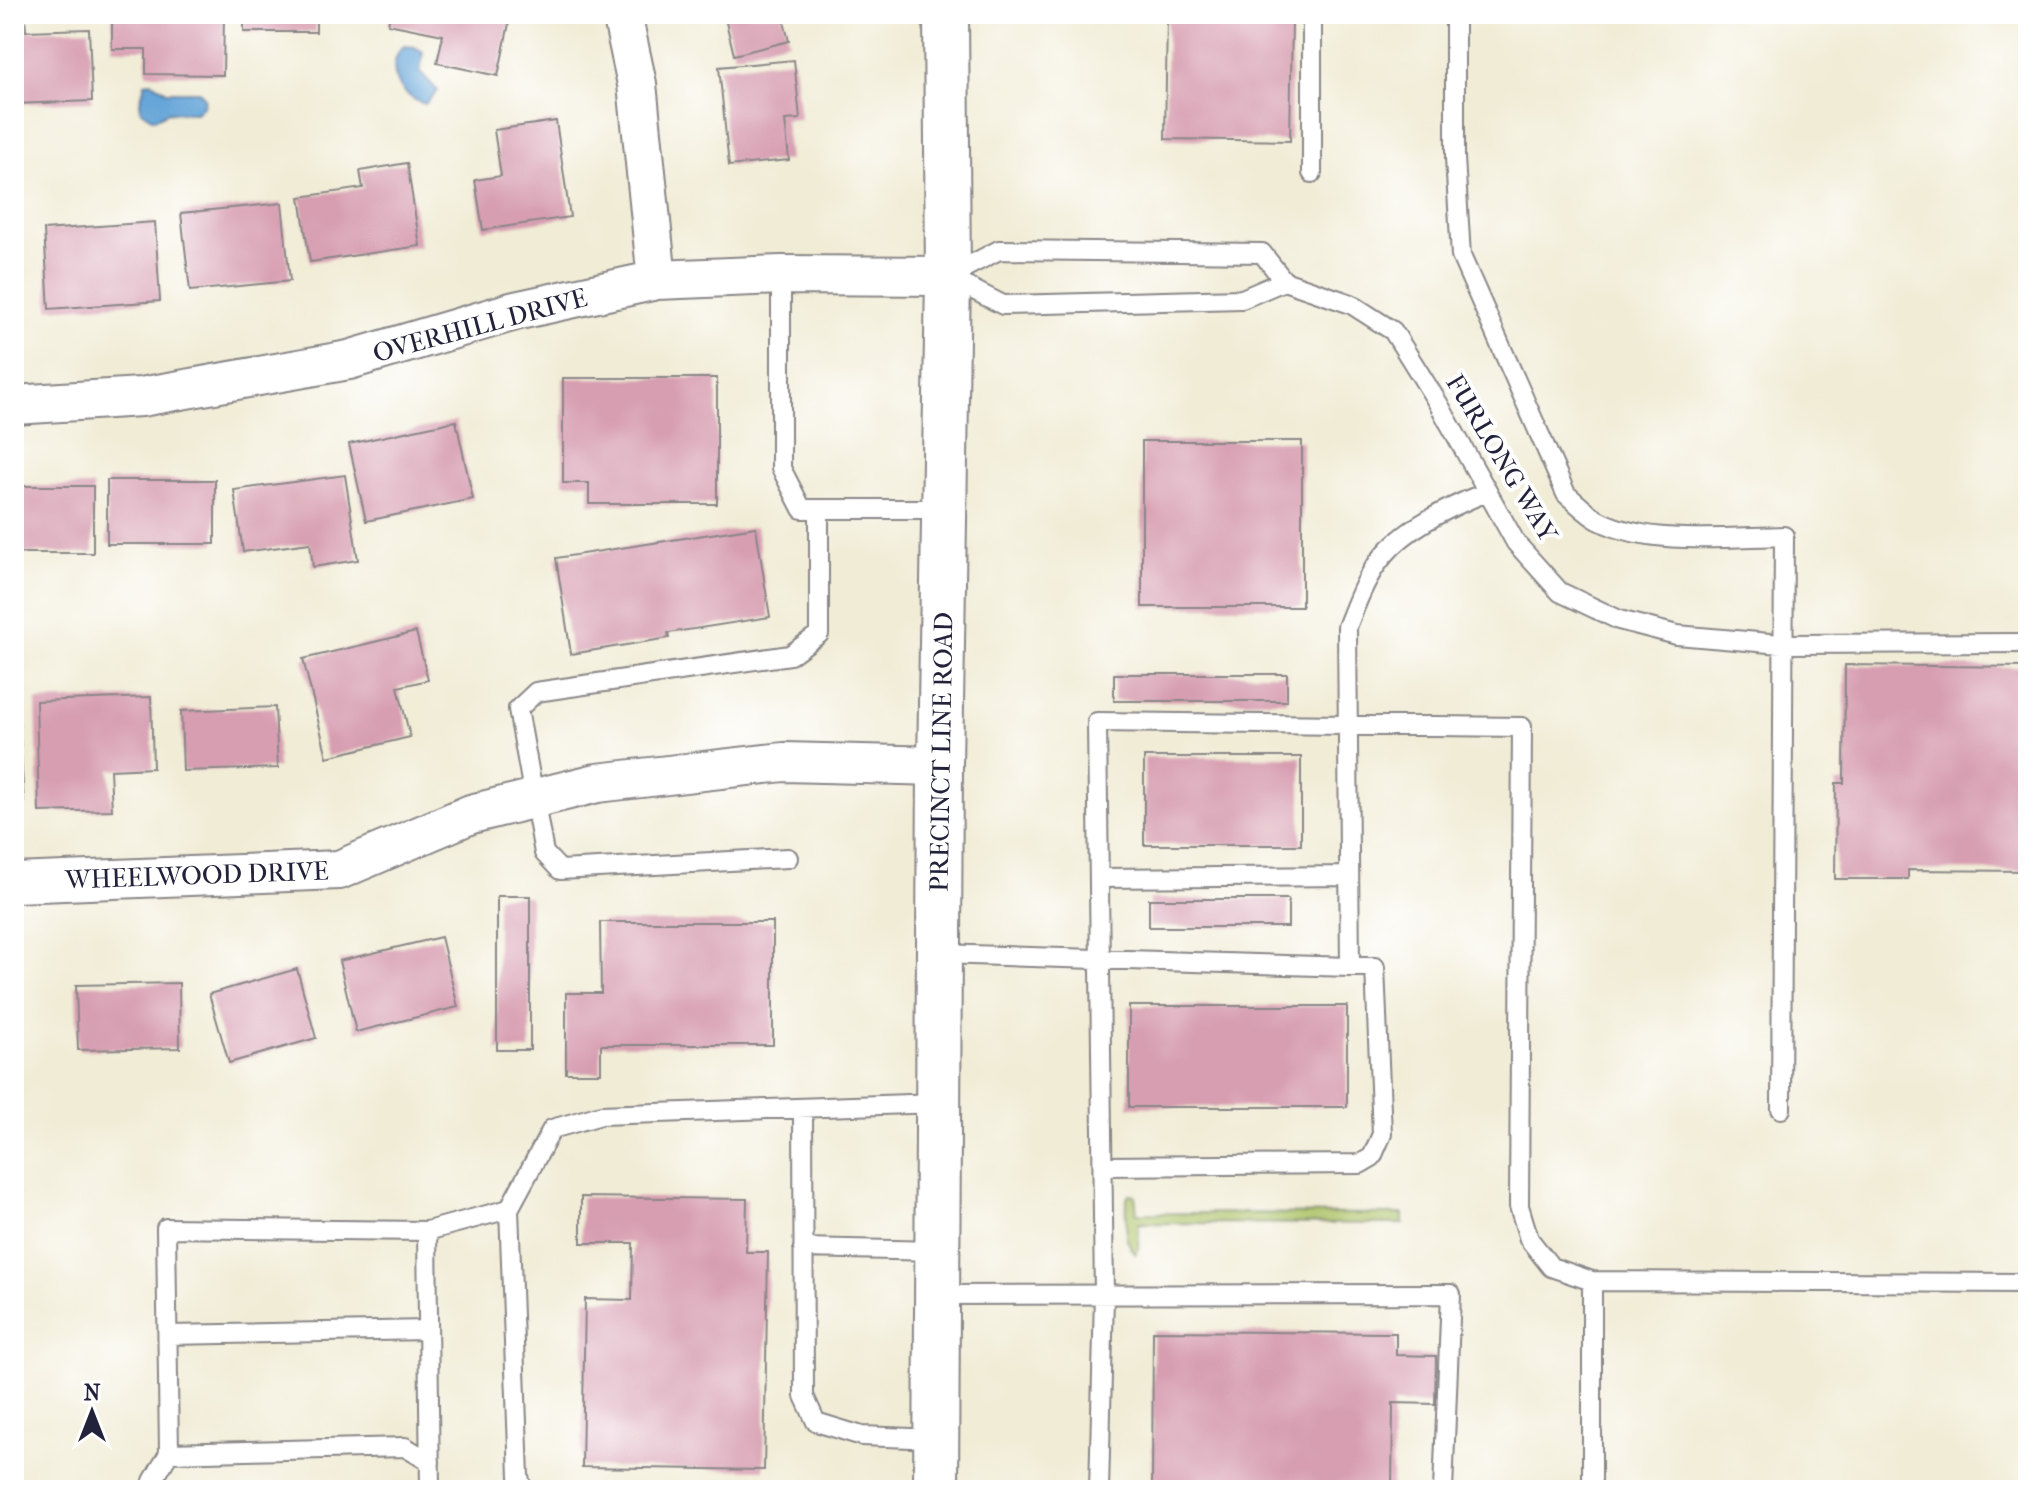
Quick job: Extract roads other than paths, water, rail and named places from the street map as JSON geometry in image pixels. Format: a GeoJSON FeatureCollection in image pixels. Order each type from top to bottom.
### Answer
{"type":"FeatureCollection","features":[{"type":"Feature","properties":{"kind":"main road","name":"PRECINCT LINE ROAD"},"geometry":{"type":"LineString","coordinates":[[936,1490],[940,766],[948,276],[946,14]]}},
{"type":"Feature","properties":{"kind":"street"},"geometry":{"type":"LineString","coordinates":[[622,14],[637,84],[657,280]]}},
{"type":"Feature","properties":{"kind":"street","name":"OVERHILL DRIVE"},"geometry":{"type":"LineString","coordinates":[[14,405],[141,397],[349,360],[515,311],[657,280],[781,275],[948,276]]}},
{"type":"Feature","properties":{"kind":"street","name":"WHEELWOOD DRIVE"},"geometry":{"type":"LineString","coordinates":[[14,883],[339,870],[471,814],[597,783],[784,762],[940,766]]}},
{"type":"Feature","properties":{"kind":"lane"},"geometry":{"type":"LineString","coordinates":[[1308,14],[1312,21],[1312,173]]}},
{"type":"Feature","properties":{"kind":"lane"},"geometry":{"type":"LineString","coordinates":[[1455,14],[1455,158],[1461,256],[1566,494],[1598,520],[1630,532],[1686,537],[1784,536],[1781,644],[1781,1109]]}},
{"type":"Feature","properties":{"kind":"lane","name":"FURLONG WAY"},"geometry":{"type":"LineString","coordinates":[[948,276],[999,250],[1262,253],[1284,281],[1351,304],[1393,331],[1438,403],[1516,543],[1560,592],[1619,620],[1677,635],[1781,644],[2028,643]]}},
{"type":"Feature","properties":{"kind":"lane"},"geometry":{"type":"LineString","coordinates":[[781,275],[781,468],[802,509],[944,509]]}},
{"type":"Feature","properties":{"kind":"lane"},"geometry":{"type":"LineString","coordinates":[[948,276],[1003,305],[1242,299],[1284,281]]}},
{"type":"Feature","properties":{"kind":"lane"},"geometry":{"type":"LineString","coordinates":[[1350,967],[1347,627],[1368,578],[1386,552],[1424,523],[1453,506],[1487,492]]}},
{"type":"Feature","properties":{"kind":"lane"},"geometry":{"type":"LineString","coordinates":[[788,858],[560,870],[544,853],[518,709],[536,692],[790,655],[819,634],[819,509]]}},
{"type":"Feature","properties":{"kind":"lane"},"geometry":{"type":"LineString","coordinates":[[1099,1490],[1104,1166],[1097,722],[1522,727],[1519,1206],[1529,1239],[1551,1267],[1592,1281],[2028,1283]]}},
{"type":"Feature","properties":{"kind":"lane"},"geometry":{"type":"LineString","coordinates":[[1099,878],[1349,876]]}},
{"type":"Feature","properties":{"kind":"lane"},"geometry":{"type":"LineString","coordinates":[[939,954],[1375,967],[1382,1134],[1372,1157],[1360,1164],[1104,1166]]}},
{"type":"Feature","properties":{"kind":"lane"},"geometry":{"type":"LineString","coordinates":[[522,1490],[509,1209],[552,1129],[601,1115],[938,1103]]}},
{"type":"Feature","properties":{"kind":"lane"},"geometry":{"type":"LineString","coordinates":[[803,1108],[804,1396],[816,1422],[862,1436],[936,1439]]}},
{"type":"Feature","properties":{"kind":"lane"},"geometry":{"type":"LineString","coordinates":[[154,1490],[153,1481],[169,1453],[166,1228],[427,1231],[509,1209]]}},
{"type":"Feature","properties":{"kind":"lane"},"geometry":{"type":"LineString","coordinates":[[427,1231],[430,1490]]}},
{"type":"Feature","properties":{"kind":"lane"},"geometry":{"type":"LineString","coordinates":[[803,1248],[938,1251]]}},
{"type":"Feature","properties":{"kind":"lane"},"geometry":{"type":"LineString","coordinates":[[1592,1281],[1592,1490]]}},
{"type":"Feature","properties":{"kind":"lane"},"geometry":{"type":"LineString","coordinates":[[937,1295],[1451,1294],[1443,1490]]}},
{"type":"Feature","properties":{"kind":"lane"},"geometry":{"type":"LineString","coordinates":[[168,1335],[428,1330]]}},
{"type":"Feature","properties":{"kind":"lane"},"geometry":{"type":"LineString","coordinates":[[169,1453],[405,1447],[430,1462]]}},
{"type":"Feature","properties":{"kind":"water"},"geometry":{"type":"Polygon","coordinates":[[[404,46],[423,52],[420,72],[438,91],[425,104],[408,95],[397,80],[395,63],[404,46]]]}},
{"type":"Feature","properties":{"kind":"water"},"geometry":{"type":"Polygon","coordinates":[[[152,82],[167,91],[199,91],[205,98],[204,105],[196,113],[168,112],[154,119],[141,111],[140,102],[145,83],[152,82]]]}}]}
